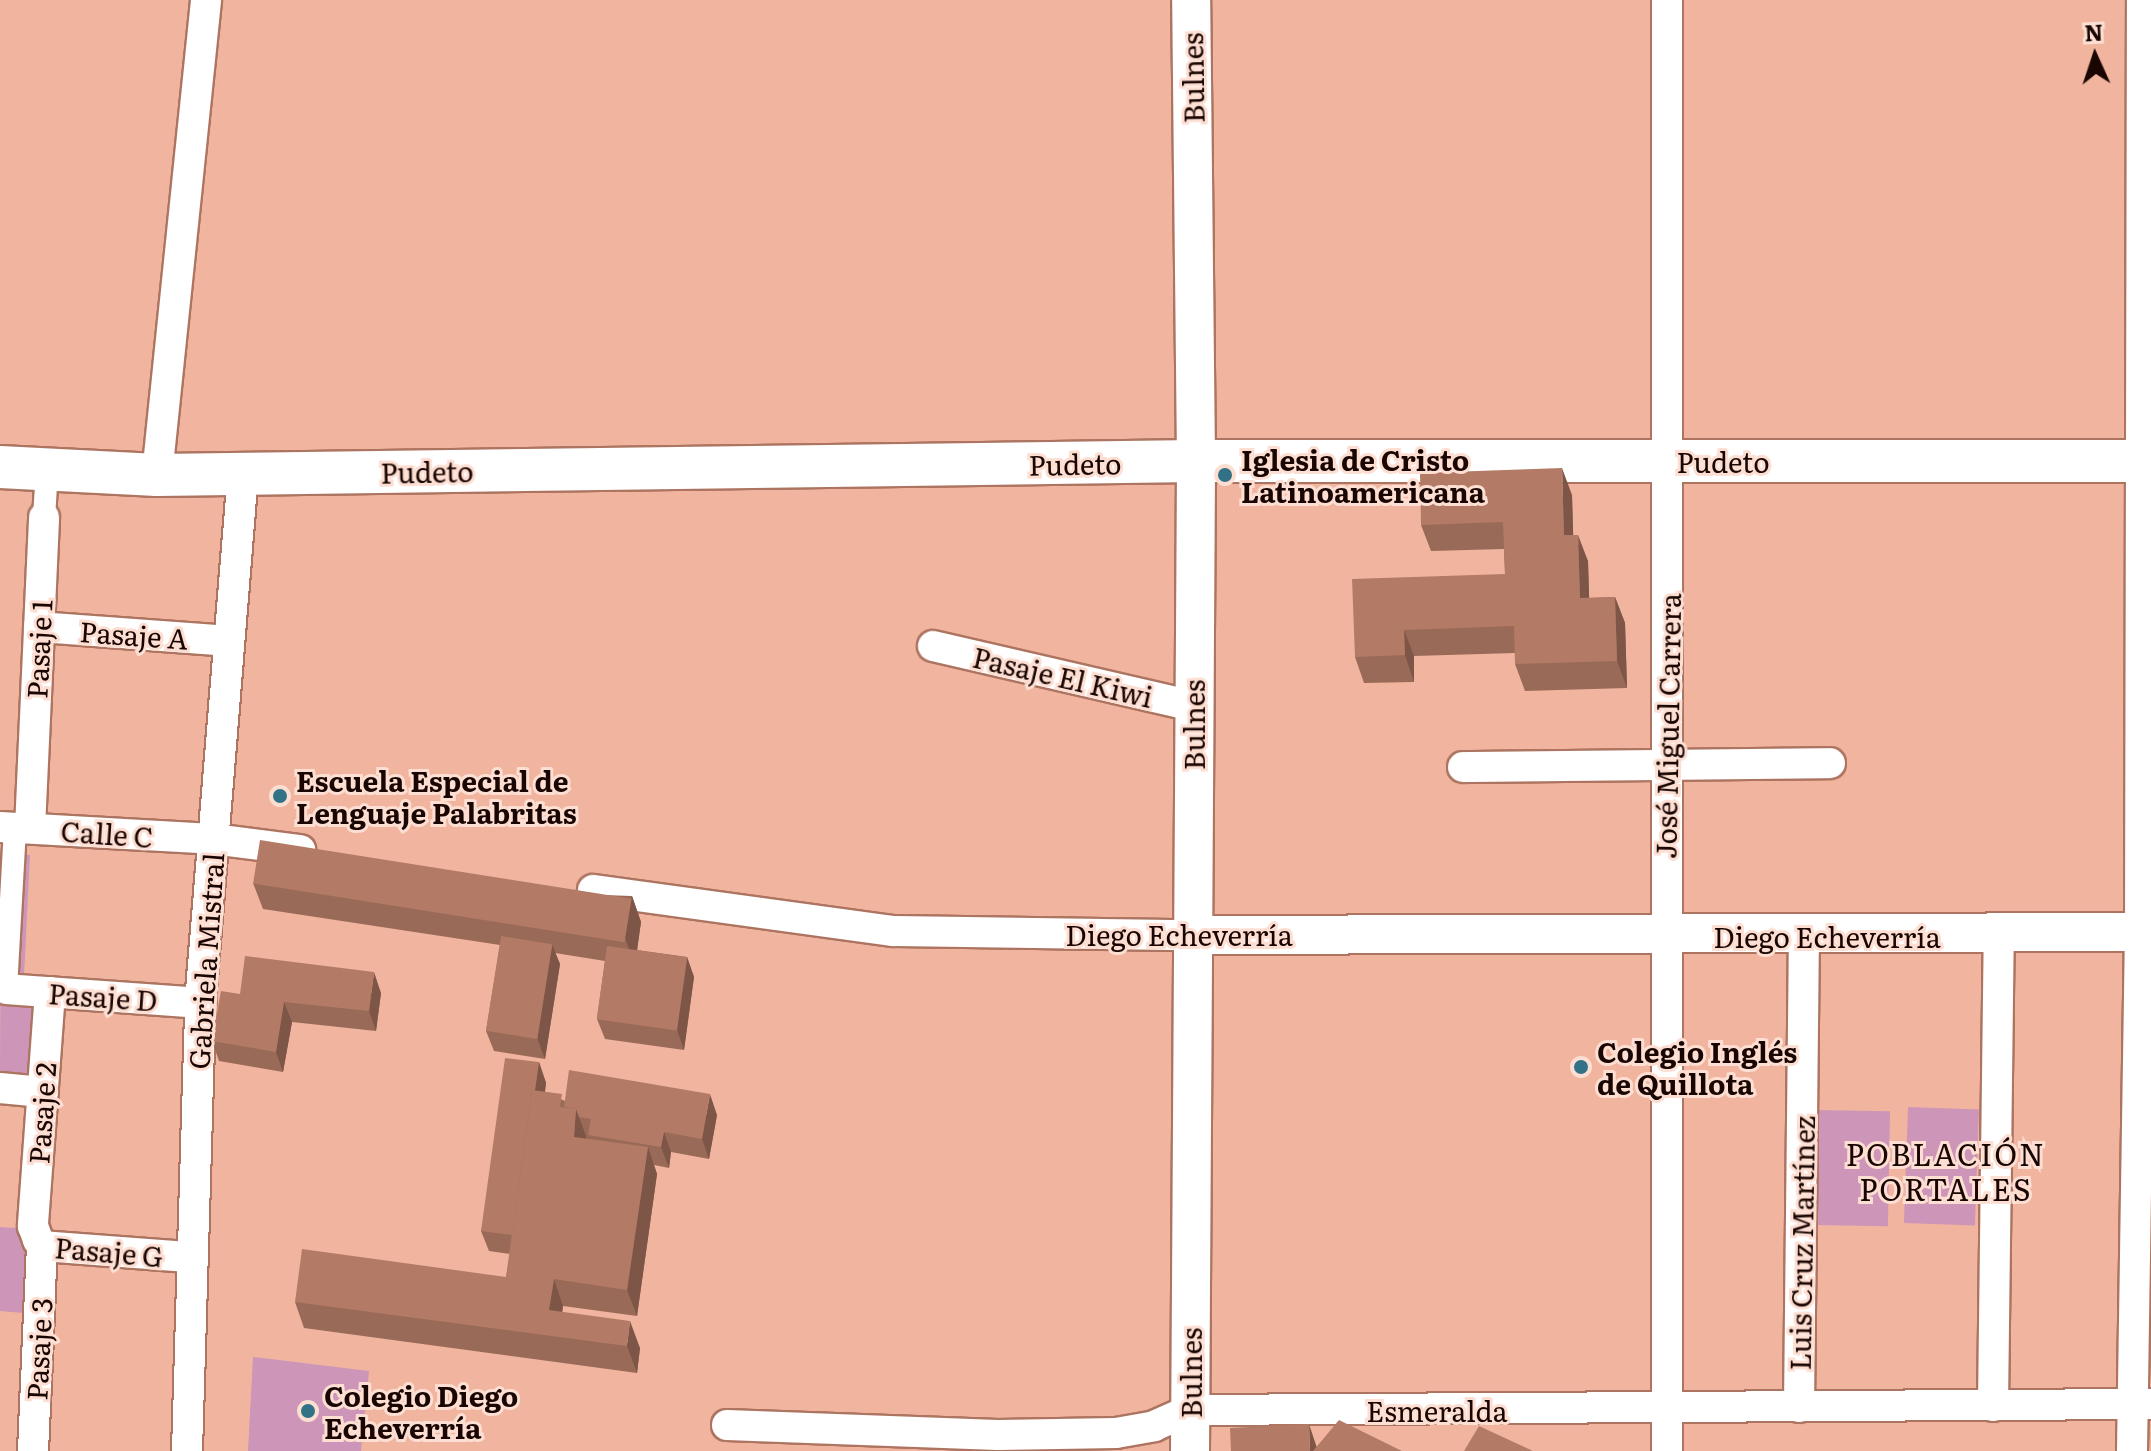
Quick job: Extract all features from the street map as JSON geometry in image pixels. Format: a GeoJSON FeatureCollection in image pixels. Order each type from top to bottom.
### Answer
{"type":"FeatureCollection","features":[{"type":"Feature","properties":{"kind":"main road","name":"Pudeto"},"geometry":{"type":"LineString","coordinates":[[0,467],[157,475],[1196,461],[2145,461]]}},
{"type":"Feature","properties":{"kind":"street"},"geometry":{"type":"LineString","coordinates":[[157,475],[206,0]]}},
{"type":"Feature","properties":{"kind":"street","name":"Bulnes"},"geometry":{"type":"LineString","coordinates":[[1190,1451],[1196,461],[1191,0]]}},
{"type":"Feature","properties":{"kind":"street","name":"José Miguel Carrera"},"geometry":{"type":"LineString","coordinates":[[1667,0],[1667,1451]]}},
{"type":"Feature","properties":{"kind":"street"},"geometry":{"type":"LineString","coordinates":[[2132,1451],[2142,1404],[2146,932],[2142,0]]}},
{"type":"Feature","properties":{"kind":"street","name":"Pasaje 1"},"geometry":{"type":"LineString","coordinates":[[6,989],[15,827],[39,627],[47,470]]}},
{"type":"Feature","properties":{"kind":"street","name":"Gabriela Mistral"},"geometry":{"type":"LineString","coordinates":[[187,1451],[190,1257],[200,1003],[243,473]]}},
{"type":"Feature","properties":{"kind":"street","name":"Pasaje A"},"geometry":{"type":"LineString","coordinates":[[39,627],[228,641]]}},
{"type":"Feature","properties":{"kind":"street","name":"Pasaje El Kiwi"},"geometry":{"type":"LineString","coordinates":[[933,646],[1193,706]]}},
{"type":"Feature","properties":{"kind":"street"},"geometry":{"type":"LineString","coordinates":[[1463,767],[1830,763]]}},
{"type":"Feature","properties":{"kind":"street","name":"Calle C"},"geometry":{"type":"LineString","coordinates":[[15,827],[213,839]]}},
{"type":"Feature","properties":{"kind":"street"},"geometry":{"type":"LineString","coordinates":[[213,839],[324,854]]}},
{"type":"Feature","properties":{"kind":"street","name":"Diego Echeverría"},"geometry":{"type":"LineString","coordinates":[[561,886],[893,931],[1665,937],[2146,932]]}},
{"type":"Feature","properties":{"kind":"street","name":"Luis Cruz Martínez"},"geometry":{"type":"LineString","coordinates":[[1799,1407],[1804,935]]}},
{"type":"Feature","properties":{"kind":"street"},"geometry":{"type":"LineString","coordinates":[[1993,1406],[1999,935]]}},
{"type":"Feature","properties":{"kind":"street","name":"Pasaje D"},"geometry":{"type":"LineString","coordinates":[[6,989],[200,1003]]}},
{"type":"Feature","properties":{"kind":"street","name":"Pasaje 2"},"geometry":{"type":"LineString","coordinates":[[39,1240],[43,1092],[50,992]]}},
{"type":"Feature","properties":{"kind":"street"},"geometry":{"type":"LineString","coordinates":[[0,1088],[43,1092]]}},
{"type":"Feature","properties":{"kind":"street","name":"Pasaje G"},"geometry":{"type":"LineString","coordinates":[[39,1240],[190,1257]]}},
{"type":"Feature","properties":{"kind":"street","name":"Pasaje 3"},"geometry":{"type":"LineString","coordinates":[[33,1451],[39,1240]]}},
{"type":"Feature","properties":{"kind":"street","name":"Esmeralda"},"geometry":{"type":"LineString","coordinates":[[727,1425],[798,1440],[998,1443],[1116,1433],[1154,1426],[1190,1410],[1667,1410],[2142,1404]]}},
{"type":"Feature","properties":{"kind":"shaded area"},"geometry":{"type":"Polygon","coordinates":[[[1,853],[30,855],[23,996],[39,998],[36,1078],[0,1076],[1,853]]]}},
{"type":"Feature","properties":{"kind":"shaded area"},"geometry":{"type":"Polygon","coordinates":[[[1908,1107],[1979,1109],[1975,1225],[1904,1223],[1908,1107]]]}},
{"type":"Feature","properties":{"kind":"shaded area"},"geometry":{"type":"Polygon","coordinates":[[[1816,1110],[1890,1111],[1888,1226],[1814,1225],[1816,1110]]]}},
{"type":"Feature","properties":{"kind":"shaded area"},"geometry":{"type":"Polygon","coordinates":[[[0,1227],[16,1228],[28,1247],[23,1313],[0,1311],[0,1227]]]}},
{"type":"Feature","properties":{"kind":"shaded area","name":"Colegio Diego Echeverría"},"geometry":{"type":"Polygon","coordinates":[[[253,1357],[369,1371],[361,1451],[248,1451],[253,1357]]]}},
{"type":"Feature","properties":{"kind":"building"},"geometry":{"type":"Polygon","coordinates":[[[1562,468],[1564,535],[1578,535],[1580,598],[1615,597],[1617,661],[1515,664],[1514,626],[1404,630],[1405,655],[1355,657],[1352,579],[1505,574],[1503,522],[1421,525],[1420,473],[1562,468]]]}},
{"type":"Feature","properties":{"kind":"building"},"geometry":{"type":"Polygon","coordinates":[[[260,840],[631,899],[624,942],[253,883],[260,840]]]}},
{"type":"Feature","properties":{"kind":"building"},"geometry":{"type":"Polygon","coordinates":[[[501,936],[552,944],[537,1039],[486,1031],[501,936]]]}},
{"type":"Feature","properties":{"kind":"building"},"geometry":{"type":"Polygon","coordinates":[[[607,946],[687,957],[677,1031],[597,1019],[607,946]]]}},
{"type":"Feature","properties":{"kind":"building"},"geometry":{"type":"Polygon","coordinates":[[[245,956],[374,972],[369,1011],[284,1002],[276,1052],[212,1041],[221,991],[240,994],[245,956]]]}},
{"type":"Feature","properties":{"kind":"building"},"geometry":{"type":"Polygon","coordinates":[[[505,1058],[539,1062],[535,1090],[532,1090],[512,1235],[481,1231],[505,1058]]]}},
{"type":"Feature","properties":{"kind":"building"},"geometry":{"type":"Polygon","coordinates":[[[569,1070],[710,1094],[702,1139],[664,1132],[661,1147],[588,1135],[591,1119],[579,1117],[576,1109],[564,1107],[569,1070]]]}},
{"type":"Feature","properties":{"kind":"building"},"geometry":{"type":"Polygon","coordinates":[[[532,1090],[562,1094],[560,1107],[576,1109],[574,1137],[648,1147],[627,1290],[554,1279],[549,1310],[630,1321],[627,1346],[295,1302],[302,1249],[506,1277],[532,1090]]]}},
{"type":"Feature","properties":{"kind":"building"},"geometry":{"type":"Polygon","coordinates":[[[1339,1420],[1402,1451],[1313,1451],[1339,1420]]]}},
{"type":"Feature","properties":{"kind":"building"},"geometry":{"type":"Polygon","coordinates":[[[1309,1424],[1310,1451],[1231,1451],[1230,1428],[1309,1424]]]}},
{"type":"Feature","properties":{"kind":"building"},"geometry":{"type":"Polygon","coordinates":[[[1479,1426],[1533,1451],[1464,1451],[1479,1426]]]}},
{"type":"Feature","properties":{"kind":"place","name":"Iglesia de Cristo Latinoamericana"},"geometry":{"type":"Point","coordinates":[1225,475]}},
{"type":"Feature","properties":{"kind":"place","name":"Escuela Especial de Lenguaje Palabritas"},"geometry":{"type":"Point","coordinates":[280,796]}},
{"type":"Feature","properties":{"kind":"place","name":"Colegio Inglés de Quillota"},"geometry":{"type":"Point","coordinates":[1581,1067]}},
{"type":"Feature","properties":{"kind":"place","name":"Colegio Diego Echeverría"},"geometry":{"type":"Point","coordinates":[308,1411]}},
{"type":"Feature","properties":{"kind":"district","name":"POBLACIÓN PORTALES"},"geometry":{"type":"Point","coordinates":[1946,1170]}}]}
